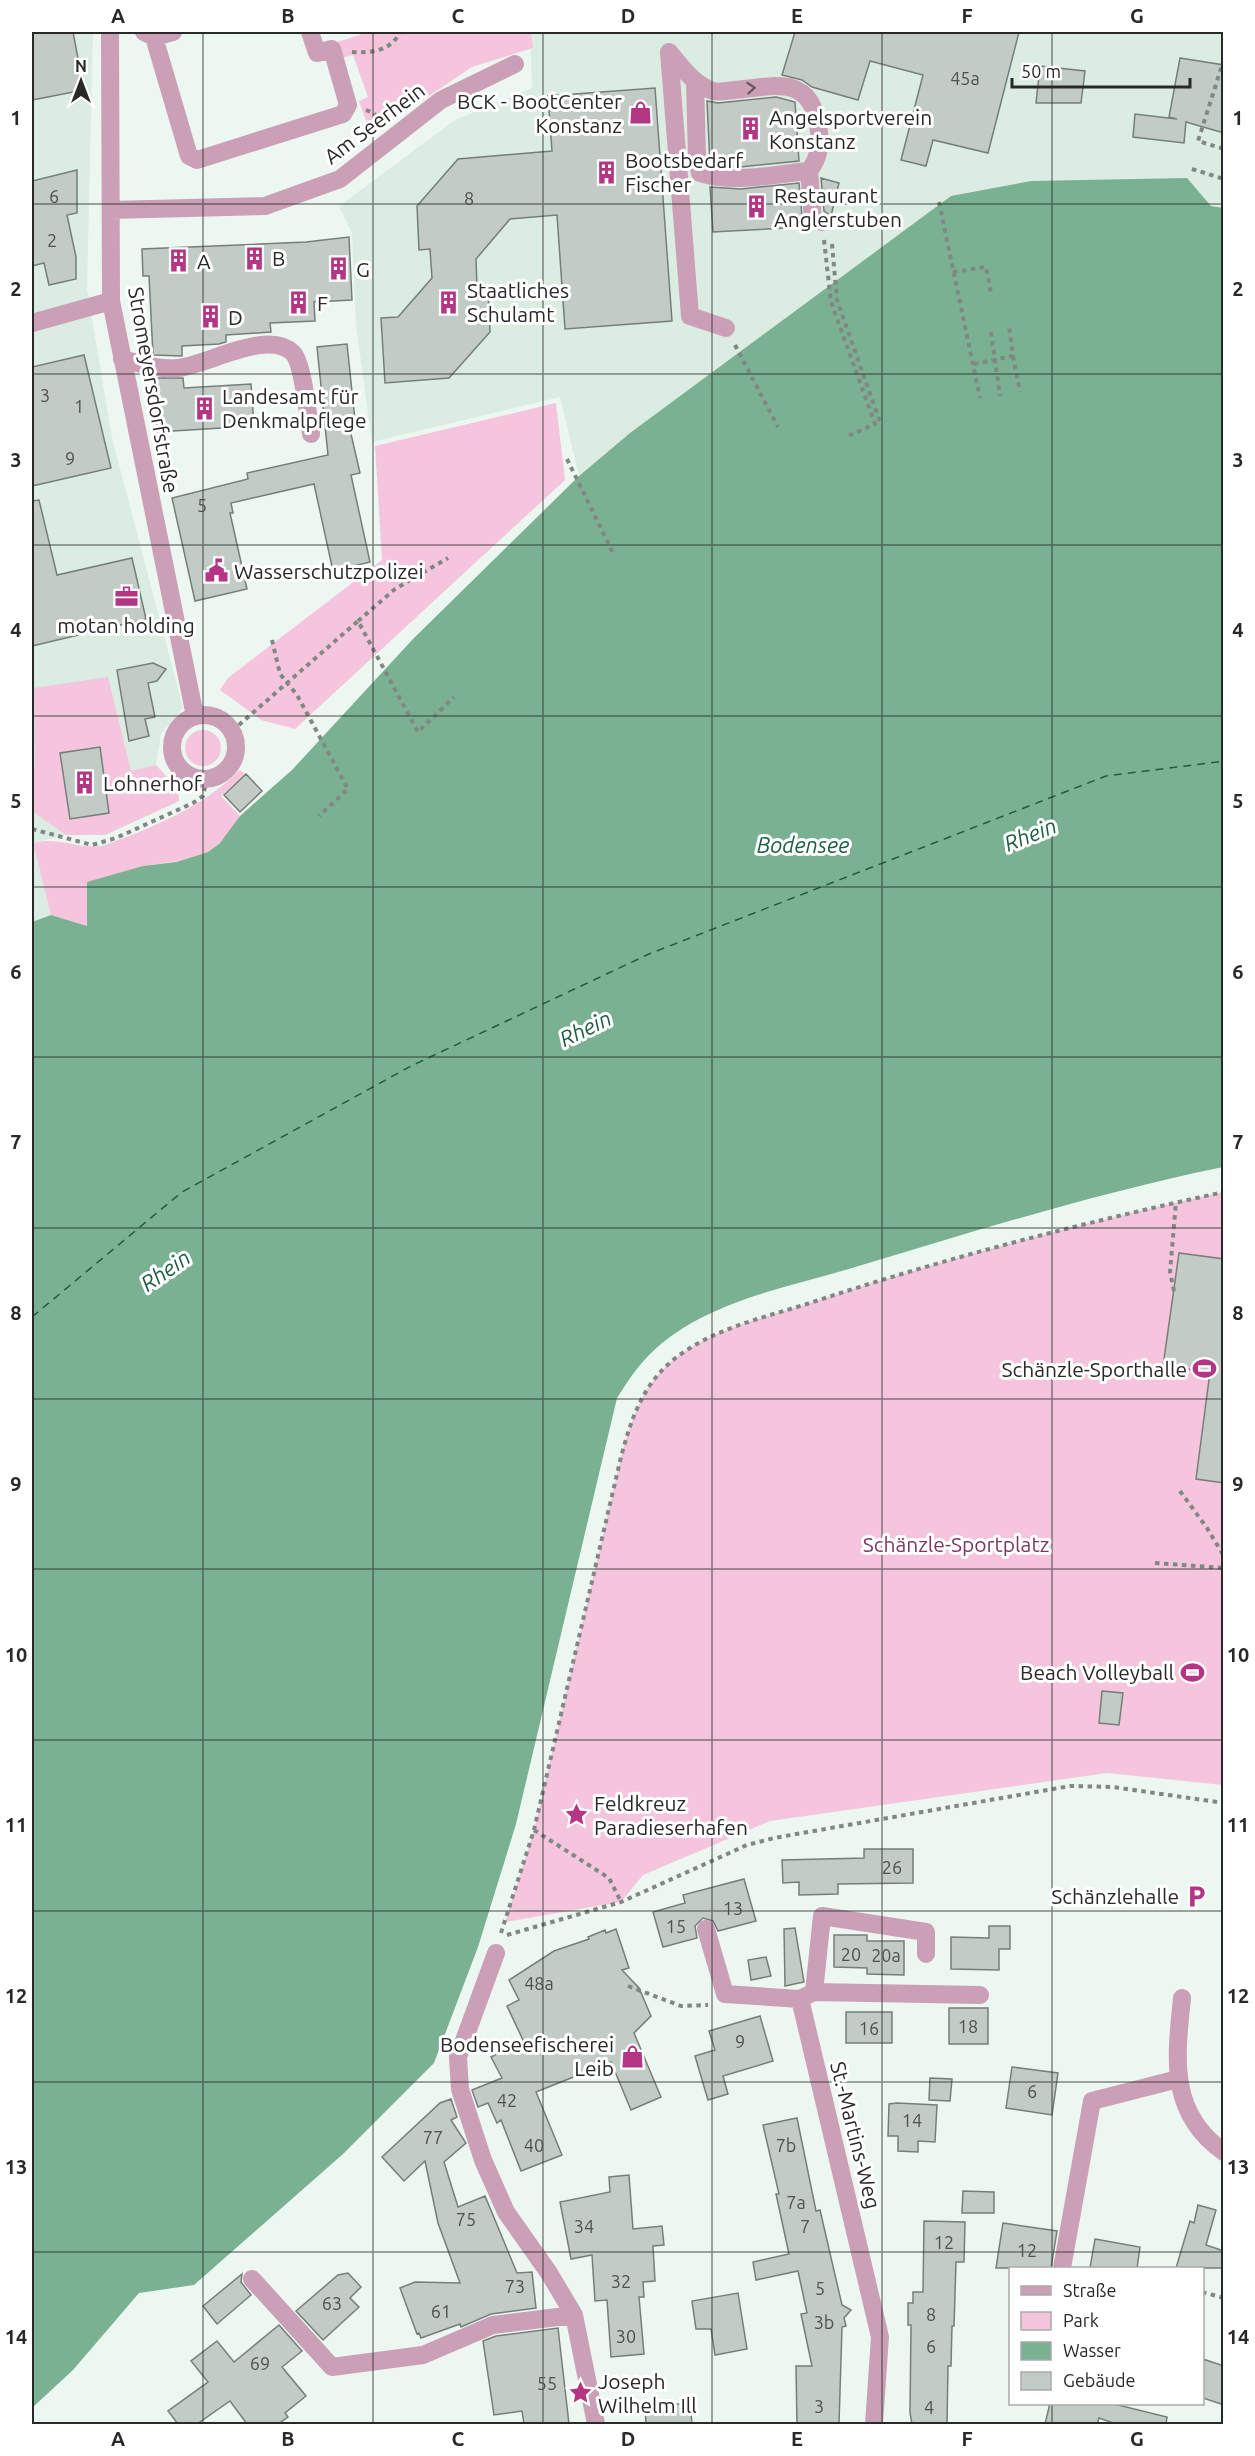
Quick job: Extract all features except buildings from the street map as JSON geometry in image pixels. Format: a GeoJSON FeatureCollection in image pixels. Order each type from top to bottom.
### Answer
{"type":"FeatureCollection","features":[{"type":"Feature","properties":{"kind":"street","name":"Stromeyersdorfstraße"},"geometry":{"type":"LineString","coordinates":[[110,32],[111,302],[195,716]]}},
{"type":"Feature","properties":{"kind":"street"},"geometry":{"type":"LineString","coordinates":[[173,32],[149,34],[189,156],[197,160],[343,114],[348,105],[332,49],[317,53],[310,32]]}},
{"type":"Feature","properties":{"kind":"street"},"geometry":{"type":"LineString","coordinates":[[695,82],[697,157],[700,173],[712,177],[735,177],[809,171],[818,161],[820,141],[810,99],[797,88],[769,87],[715,92],[695,82],[669,52],[690,316],[726,328]]}},
{"type":"Feature","properties":{"kind":"street","name":"Am Seerhein"},"geometry":{"type":"LineString","coordinates":[[111,210],[265,206],[340,179],[441,100],[515,64]]}},
{"type":"Feature","properties":{"kind":"street"},"geometry":{"type":"LineString","coordinates":[[809,171],[813,220],[822,222]]}},
{"type":"Feature","properties":{"kind":"street"},"geometry":{"type":"LineString","coordinates":[[32,323],[111,302]]}},
{"type":"Feature","properties":{"kind":"street"},"geometry":{"type":"LineString","coordinates":[[122,359],[173,369],[188,367],[261,345],[284,348],[294,353],[311,434]]}},
{"type":"Feature","properties":{"kind":"street"},"geometry":{"type":"LineString","coordinates":[[195,716],[216,717],[232,731],[236,752],[233,762],[226,770],[207,779],[196,779],[178,768],[172,748],[178,728],[195,716]]}},
{"type":"Feature","properties":{"kind":"street","name":"St.-Martins-Weg"},"geometry":{"type":"LineString","coordinates":[[874,2424],[880,2337],[807,1996],[822,1916],[926,1932],[926,1954]]}},
{"type":"Feature","properties":{"kind":"street"},"geometry":{"type":"LineString","coordinates":[[706,1929],[725,1994],[980,1995]]}},
{"type":"Feature","properties":{"kind":"street"},"geometry":{"type":"LineString","coordinates":[[496,1953],[458,2057],[460,2089],[483,2160],[506,2212],[549,2273],[573,2315],[596,2424]]}},
{"type":"Feature","properties":{"kind":"street"},"geometry":{"type":"LineString","coordinates":[[1182,1998],[1176,2050],[1178,2079],[1191,2117],[1207,2140],[1224,2152]]}},
{"type":"Feature","properties":{"kind":"street"},"geometry":{"type":"LineString","coordinates":[[1062,2267],[1092,2101],[1178,2079]]}},
{"type":"Feature","properties":{"kind":"street"},"geometry":{"type":"LineString","coordinates":[[252,2279],[332,2367],[423,2355],[493,2325],[573,2315]]}},
{"type":"Feature","properties":{"kind":"path"},"geometry":{"type":"LineString","coordinates":[[332,49],[373,53],[388,46],[400,32]]}},
{"type":"Feature","properties":{"kind":"path"},"geometry":{"type":"LineString","coordinates":[[1224,59],[1198,141],[1224,149]]}},
{"type":"Feature","properties":{"kind":"path"},"geometry":{"type":"LineString","coordinates":[[348,105],[374,113],[391,137]]}},
{"type":"Feature","properties":{"kind":"path"},"geometry":{"type":"LineString","coordinates":[[1192,169],[1224,179]]}},
{"type":"Feature","properties":{"kind":"path"},"geometry":{"type":"LineString","coordinates":[[939,202],[980,398]]}},
{"type":"Feature","properties":{"kind":"path"},"geometry":{"type":"LineString","coordinates":[[822,222],[831,302],[875,424]]}},
{"type":"Feature","properties":{"kind":"path"},"geometry":{"type":"LineString","coordinates":[[831,244],[837,300],[880,422],[848,436]]}},
{"type":"Feature","properties":{"kind":"path"},"geometry":{"type":"LineString","coordinates":[[953,272],[986,267],[991,293]]}},
{"type":"Feature","properties":{"kind":"path"},"geometry":{"type":"LineString","coordinates":[[1009,327],[1020,392]]}},
{"type":"Feature","properties":{"kind":"path"},"geometry":{"type":"LineString","coordinates":[[726,328],[778,427]]}},
{"type":"Feature","properties":{"kind":"path"},"geometry":{"type":"LineString","coordinates":[[991,332],[1000,396]]}},
{"type":"Feature","properties":{"kind":"path"},"geometry":{"type":"LineString","coordinates":[[974,364],[1013,356]]}},
{"type":"Feature","properties":{"kind":"path"},"geometry":{"type":"LineString","coordinates":[[567,459],[613,553]]}},
{"type":"Feature","properties":{"kind":"path"},"geometry":{"type":"LineString","coordinates":[[232,731],[395,589],[448,558]]}},
{"type":"Feature","properties":{"kind":"path"},"geometry":{"type":"LineString","coordinates":[[358,621],[418,732],[454,697]]}},
{"type":"Feature","properties":{"kind":"path"},"geometry":{"type":"LineString","coordinates":[[272,640],[280,674],[297,695],[348,789],[319,816]]}},
{"type":"Feature","properties":{"kind":"path"},"geometry":{"type":"LineString","coordinates":[[32,829],[92,845],[116,838],[193,803],[204,796],[207,779]]}},
{"type":"Feature","properties":{"kind":"path"},"geometry":{"type":"LineString","coordinates":[[1224,1192],[989,1248],[715,1334],[680,1355],[652,1382],[634,1410],[534,1830],[500,1937],[621,1902],[747,1845],[774,1838],[1070,1786],[1113,1787],[1224,1803]]}},
{"type":"Feature","properties":{"kind":"path"},"geometry":{"type":"LineString","coordinates":[[1174,1291],[1170,1272],[1176,1202]]}},
{"type":"Feature","properties":{"kind":"path"},"geometry":{"type":"LineString","coordinates":[[1180,1491],[1208,1528],[1224,1556]]}},
{"type":"Feature","properties":{"kind":"path"},"geometry":{"type":"LineString","coordinates":[[1155,1563],[1224,1568]]}},
{"type":"Feature","properties":{"kind":"path"},"geometry":{"type":"LineString","coordinates":[[534,1830],[609,1878],[621,1902]]}},
{"type":"Feature","properties":{"kind":"path"},"geometry":{"type":"LineString","coordinates":[[628,1986],[681,2006],[711,2004],[725,1994]]}},
{"type":"Feature","properties":{"kind":"path"},"geometry":{"type":"LineString","coordinates":[[1204,2292],[1224,2298]]}},
{"type":"Feature","properties":{"kind":"shaded area"},"geometry":{"type":"Polygon","coordinates":[[[32,32],[93,32],[87,288],[112,438],[183,708],[161,734],[156,765],[178,789],[179,801],[105,835],[66,835],[33,843],[51,915],[32,922],[32,32]]]}},
{"type":"Feature","properties":{"kind":"shaded area"},"geometry":{"type":"Polygon","coordinates":[[[530,32],[1223,32],[1223,208],[1211,206],[630,433],[579,476],[560,397],[372,442],[356,325],[352,233],[339,206],[455,120],[532,88],[530,32]]]}},
{"type":"Feature","properties":{"kind":"green space"},"geometry":{"type":"Polygon","coordinates":[[[368,32],[531,32],[533,48],[472,67],[371,135],[359,101],[368,97],[353,55],[335,60],[332,49],[337,42],[368,32]]]}},
{"type":"Feature","properties":{"kind":"green space"},"geometry":{"type":"Polygon","coordinates":[[[556,403],[565,480],[295,729],[261,720],[220,690],[228,678],[382,560],[375,446],[556,403]]]}},
{"type":"Feature","properties":{"kind":"green space"},"geometry":{"type":"Polygon","coordinates":[[[108,677],[131,771],[156,765],[178,789],[179,801],[105,835],[66,835],[32,811],[32,770],[35,767],[34,688],[108,677]]]}},
{"type":"Feature","properties":{"kind":"green space"},"geometry":{"type":"Polygon","coordinates":[[[203,730],[215,736],[221,748],[215,760],[203,766],[191,760],[185,748],[191,736],[203,730]]]}},
{"type":"Feature","properties":{"kind":"green space"},"geometry":{"type":"Polygon","coordinates":[[[240,770],[245,774],[221,796],[240,816],[222,841],[208,852],[178,861],[143,866],[87,926],[51,915],[33,843],[51,841],[102,846],[140,832],[193,806],[240,770]]]}},
{"type":"Feature","properties":{"kind":"green space","name":"Schänzle-Sportplatz"},"geometry":{"type":"Polygon","coordinates":[[[1223,1192],[1223,1259],[1179,1253],[1163,1365],[1210,1372],[1196,1479],[1223,1483],[1223,1785],[1107,1773],[770,1821],[643,1875],[621,1902],[505,1922],[534,1830],[625,1442],[641,1400],[668,1364],[696,1344],[729,1329],[866,1285],[1018,1241],[1223,1192]]]}},
{"type":"Feature","properties":{"kind":"water","name":"Bodensee"},"geometry":{"type":"Polygon","coordinates":[[[1187,178],[1211,206],[1224,208],[1223,1167],[1083,1201],[758,1295],[734,1303],[690,1324],[662,1343],[647,1357],[617,1398],[516,1824],[478,1947],[434,2063],[343,2154],[194,2285],[139,2293],[73,2370],[32,2408],[32,922],[51,915],[87,926],[87,882],[143,866],[176,862],[208,852],[220,843],[240,816],[292,770],[413,639],[579,476],[630,433],[951,196],[1031,181],[1187,178]]]}},
{"type":"Feature","properties":{"kind":"ferry route"},"geometry":{"type":"LineString","coordinates":[[32,1317],[182,1192],[411,1066],[649,954],[1106,776],[1224,761]]}},
{"type":"Feature","properties":{"kind":"place","name":"BCK - BootCenter Konstanz"},"geometry":{"type":"Point","coordinates":[640,113]}},
{"type":"Feature","properties":{"kind":"place","name":"Angelsportverein Konstanz"},"geometry":{"type":"Point","coordinates":[751,129]}},
{"type":"Feature","properties":{"kind":"place","name":"Bootsbedarf Fischer"},"geometry":{"type":"Point","coordinates":[607,172]}},
{"type":"Feature","properties":{"kind":"place","name":"Restaurant Anglerstuben"},"geometry":{"type":"Point","coordinates":[756,207]}},
{"type":"Feature","properties":{"kind":"place","name":"B"},"geometry":{"type":"Point","coordinates":[254,258]}},
{"type":"Feature","properties":{"kind":"place","name":"A"},"geometry":{"type":"Point","coordinates":[179,261]}},
{"type":"Feature","properties":{"kind":"place","name":"G"},"geometry":{"type":"Point","coordinates":[338,269]}},
{"type":"Feature","properties":{"kind":"place","name":"Staatliches Schulamt"},"geometry":{"type":"Point","coordinates":[449,302]}},
{"type":"Feature","properties":{"kind":"place","name":"F"},"geometry":{"type":"Point","coordinates":[299,303]}},
{"type":"Feature","properties":{"kind":"place","name":"D"},"geometry":{"type":"Point","coordinates":[210,317]}},
{"type":"Feature","properties":{"kind":"place","name":"Landesamt für Denkmalpflege"},"geometry":{"type":"Point","coordinates":[204,408]}},
{"type":"Feature","properties":{"kind":"place","name":"Wasserschutzpolizei"},"geometry":{"type":"Point","coordinates":[216,571]}},
{"type":"Feature","properties":{"kind":"place","name":"motan holding"},"geometry":{"type":"Point","coordinates":[126,597]}},
{"type":"Feature","properties":{"kind":"place","name":"Lohnerhof"},"geometry":{"type":"Point","coordinates":[85,783]}},
{"type":"Feature","properties":{"kind":"place","name":"Schänzle-Sporthalle"},"geometry":{"type":"Point","coordinates":[1205,1369]}},
{"type":"Feature","properties":{"kind":"place","name":"Beach Volleyball"},"geometry":{"type":"Point","coordinates":[1192,1672]}},
{"type":"Feature","properties":{"kind":"place","name":"Feldkreuz Paradieserhafen"},"geometry":{"type":"Point","coordinates":[576,1815]}},
{"type":"Feature","properties":{"kind":"place","name":"Schänzlehalle"},"geometry":{"type":"Point","coordinates":[1197,1896]}},
{"type":"Feature","properties":{"kind":"place","name":"Bodenseefischerei Leib"},"geometry":{"type":"Point","coordinates":[632,2056]}},
{"type":"Feature","properties":{"kind":"place","name":"Joseph Wilhelm Ill"},"geometry":{"type":"Point","coordinates":[580,2393]}},
{"type":"Feature","properties":{"kind":"water label","name":"Rhein"},"geometry":{"type":"Point","coordinates":[1030,834]}},
{"type":"Feature","properties":{"kind":"water label","name":"Rhein"},"geometry":{"type":"Point","coordinates":[585,1028]}},
{"type":"Feature","properties":{"kind":"water label","name":"Rhein"},"geometry":{"type":"Point","coordinates":[165,1270]}}]}
